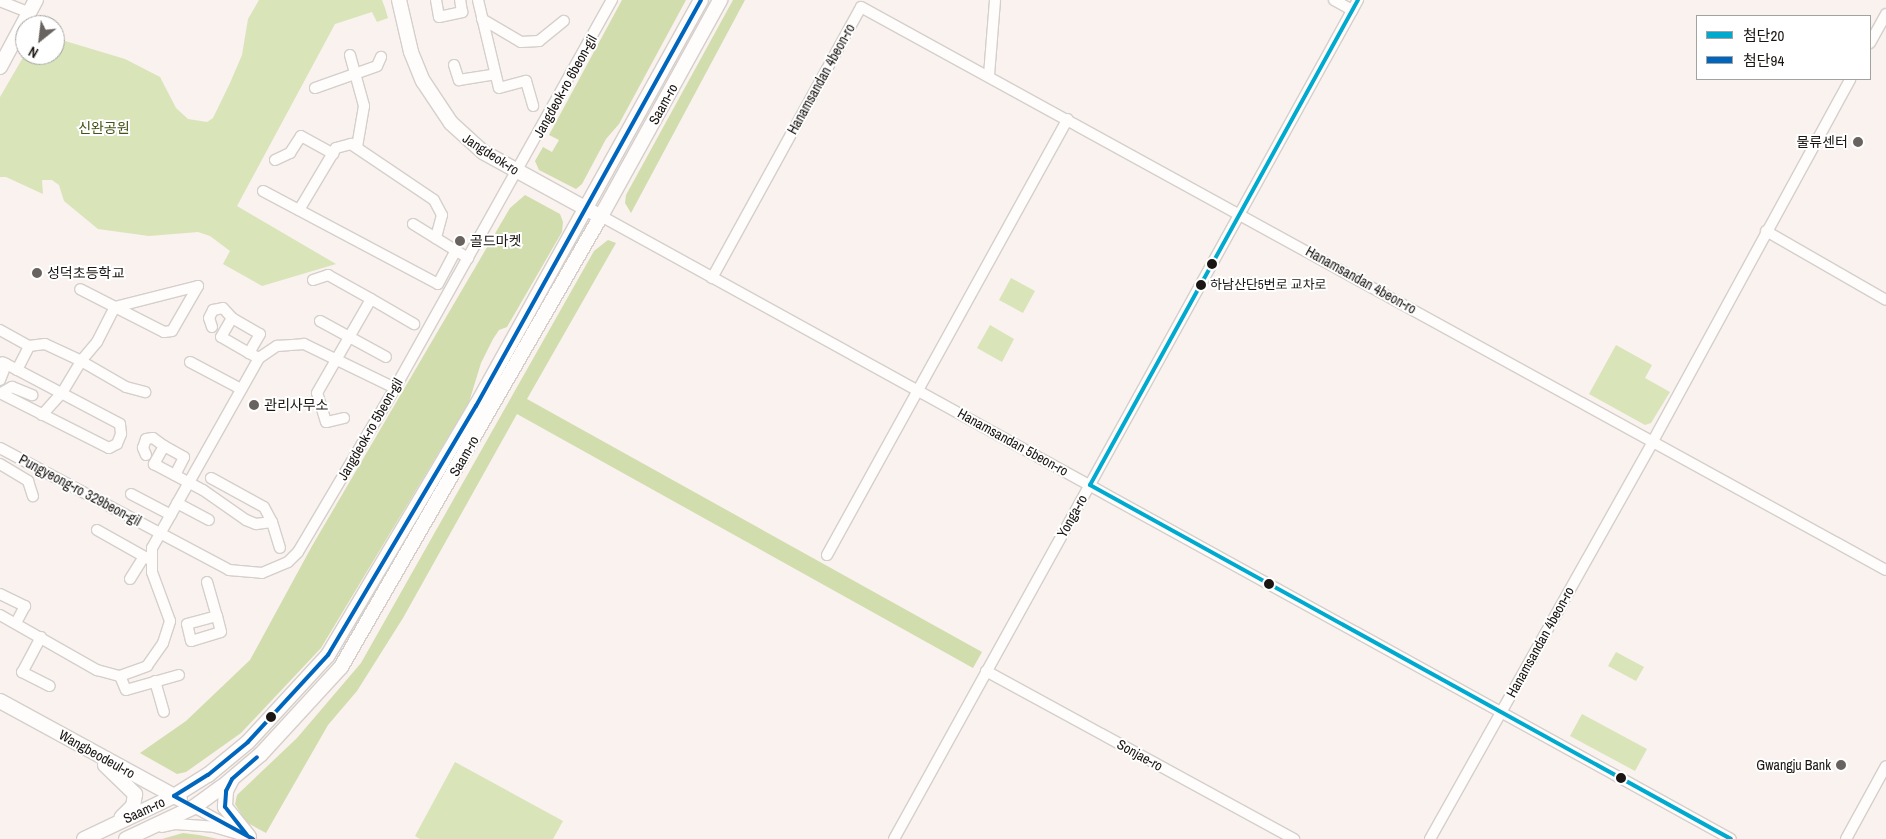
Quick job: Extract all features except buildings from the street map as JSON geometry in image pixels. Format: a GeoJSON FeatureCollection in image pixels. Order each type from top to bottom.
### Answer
{"type":"FeatureCollection","features":[{"type":"Feature","properties":{"kind":"main road"},"geometry":{"type":"LineString","coordinates":[[0,67],[36,0]]}},
{"type":"Feature","properties":{"kind":"main road","name":"Jangdeok-ro"},"geometry":{"type":"LineString","coordinates":[[399,0],[411,52],[436,105],[471,143],[517,172],[601,216]]}},
{"type":"Feature","properties":{"kind":"main road","name":"Saam-ro"},"geometry":{"type":"LineString","coordinates":[[84,839],[174,796],[208,775],[248,742],[328,655],[476,406],[587,209],[701,0]]}},
{"type":"Feature","properties":{"kind":"main road","name":"Saam-ro"},"geometry":{"type":"LineString","coordinates":[[126,839],[194,807],[232,779],[303,712],[341,667],[601,216],[720,0]]}},
{"type":"Feature","properties":{"kind":"main road","name":"Wangbeodeul-ro"},"geometry":{"type":"LineString","coordinates":[[0,701],[194,807]]}},
{"type":"Feature","properties":{"kind":"main road"},"geometry":{"type":"LineString","coordinates":[[86,748],[135,794],[133,806],[115,824]]}},
{"type":"Feature","properties":{"kind":"main road"},"geometry":{"type":"LineString","coordinates":[[232,779],[226,792],[225,807],[251,838]]}},
{"type":"Feature","properties":{"kind":"street"},"geometry":{"type":"LineString","coordinates":[[436,0],[439,17],[462,12],[460,0]]}},
{"type":"Feature","properties":{"kind":"street"},"geometry":{"type":"LineString","coordinates":[[478,0],[499,88],[526,81],[533,106]]}},
{"type":"Feature","properties":{"kind":"street","name":"Jangdeok-ro 6beon-gil"},"geometry":{"type":"LineString","coordinates":[[517,172],[612,0]]}},
{"type":"Feature","properties":{"kind":"street"},"geometry":{"type":"LineString","coordinates":[[989,75],[994,0]]}},
{"type":"Feature","properties":{"kind":"street"},"geometry":{"type":"LineString","coordinates":[[1334,0],[1352,10]]}},
{"type":"Feature","properties":{"kind":"street","name":"Yonga-ro"},"geometry":{"type":"LineString","coordinates":[[894,839],[1358,0]]}},
{"type":"Feature","properties":{"kind":"street"},"geometry":{"type":"LineString","coordinates":[[0,1],[30,13]]}},
{"type":"Feature","properties":{"kind":"street","name":"Hanamsandan 4beon-ro"},"geometry":{"type":"LineString","coordinates":[[712,278],[861,6],[1886,570]]}},
{"type":"Feature","properties":{"kind":"street"},"geometry":{"type":"LineString","coordinates":[[1871,42],[1886,14]]}},
{"type":"Feature","properties":{"kind":"street"},"geometry":{"type":"LineString","coordinates":[[482,19],[521,42],[539,41],[564,21]]}},
{"type":"Feature","properties":{"kind":"street"},"geometry":{"type":"LineString","coordinates":[[350,55],[357,74],[364,106],[357,147]]}},
{"type":"Feature","properties":{"kind":"street"},"geometry":{"type":"LineString","coordinates":[[316,88],[376,66],[382,57]]}},
{"type":"Feature","properties":{"kind":"street"},"geometry":{"type":"LineString","coordinates":[[454,65],[459,80],[495,74]]}},
{"type":"Feature","properties":{"kind":"street","name":"Hanamsandan 4beon-ro"},"geometry":{"type":"LineString","coordinates":[[1502,711],[1653,441],[1849,80]]}},
{"type":"Feature","properties":{"kind":"street"},"geometry":{"type":"LineString","coordinates":[[827,555],[1068,119]]}},
{"type":"Feature","properties":{"kind":"street"},"geometry":{"type":"LineString","coordinates":[[275,160],[290,153],[301,136],[333,154]]}},
{"type":"Feature","properties":{"kind":"street"},"geometry":{"type":"LineString","coordinates":[[299,210],[336,148],[351,144],[434,200],[442,214],[436,238]]}},
{"type":"Feature","properties":{"kind":"street","name":"Jangdeok-ro 5beon-gil"},"geometry":{"type":"LineString","coordinates":[[161,533],[238,573],[262,573],[282,566],[298,552],[395,388],[517,172]]}},
{"type":"Feature","properties":{"kind":"street"},"geometry":{"type":"LineString","coordinates":[[263,192],[438,284],[456,250]]}},
{"type":"Feature","properties":{"kind":"street","name":"Hanamsandan 5beon-ro"},"geometry":{"type":"LineString","coordinates":[[601,216],[1502,711],[1731,839]]}},
{"type":"Feature","properties":{"kind":"street"},"geometry":{"type":"LineString","coordinates":[[413,224],[468,258]]}},
{"type":"Feature","properties":{"kind":"street"},"geometry":{"type":"LineString","coordinates":[[1766,232],[1886,300]]}},
{"type":"Feature","properties":{"kind":"street"},"geometry":{"type":"LineString","coordinates":[[313,280],[328,275],[414,324]]}},
{"type":"Feature","properties":{"kind":"street"},"geometry":{"type":"LineString","coordinates":[[42,415],[62,394],[81,362],[97,342],[116,307],[198,286],[172,331],[168,333],[116,307],[80,290]]}},
{"type":"Feature","properties":{"kind":"street"},"geometry":{"type":"LineString","coordinates":[[344,418],[326,422],[316,393],[371,299]]}},
{"type":"Feature","properties":{"kind":"street"},"geometry":{"type":"LineString","coordinates":[[212,327],[209,318],[213,310],[223,308],[232,318],[260,334],[249,352]]}},
{"type":"Feature","properties":{"kind":"street"},"geometry":{"type":"LineString","coordinates":[[232,318],[221,337],[259,358]]}},
{"type":"Feature","properties":{"kind":"street"},"geometry":{"type":"LineString","coordinates":[[320,321],[386,357]]}},
{"type":"Feature","properties":{"kind":"street"},"geometry":{"type":"LineString","coordinates":[[0,330],[29,346],[44,344],[126,387],[145,392]]}},
{"type":"Feature","properties":{"kind":"street"},"geometry":{"type":"LineString","coordinates":[[130,579],[148,559],[152,548],[259,358],[277,346],[298,343],[337,357],[395,388]]}},
{"type":"Feature","properties":{"kind":"street"},"geometry":{"type":"LineString","coordinates":[[17,370],[29,346]]}},
{"type":"Feature","properties":{"kind":"street"},"geometry":{"type":"LineString","coordinates":[[0,380],[3,362],[120,424],[121,434],[114,447],[42,415],[0,393]]}},
{"type":"Feature","properties":{"kind":"street"},"geometry":{"type":"LineString","coordinates":[[190,362],[241,389]]}},
{"type":"Feature","properties":{"kind":"street"},"geometry":{"type":"LineString","coordinates":[[0,393],[12,388],[32,395]]}},
{"type":"Feature","properties":{"kind":"street"},"geometry":{"type":"LineString","coordinates":[[146,455],[143,448],[146,439],[154,438],[184,457],[175,474]]}},
{"type":"Feature","properties":{"kind":"street"},"geometry":{"type":"LineString","coordinates":[[164,446],[154,464],[189,482],[252,523],[272,522]]}},
{"type":"Feature","properties":{"kind":"street","name":"Pungyeong-ro 329beon-gil"},"geometry":{"type":"LineString","coordinates":[[0,448],[161,533]]}},
{"type":"Feature","properties":{"kind":"street"},"geometry":{"type":"LineString","coordinates":[[0,464],[28,481],[33,496]]}},
{"type":"Feature","properties":{"kind":"street"},"geometry":{"type":"LineString","coordinates":[[211,478],[264,507],[272,522],[280,548]]}},
{"type":"Feature","properties":{"kind":"street"},"geometry":{"type":"LineString","coordinates":[[131,494],[171,515]]}},
{"type":"Feature","properties":{"kind":"street"},"geometry":{"type":"LineString","coordinates":[[177,503],[209,520]]}},
{"type":"Feature","properties":{"kind":"street"},"geometry":{"type":"LineString","coordinates":[[0,615],[97,670],[120,676],[147,666],[163,643],[170,621],[148,559],[97,530]]}},
{"type":"Feature","properties":{"kind":"street"},"geometry":{"type":"LineString","coordinates":[[187,624],[191,641],[221,632],[207,582]]}},
{"type":"Feature","properties":{"kind":"street"},"geometry":{"type":"LineString","coordinates":[[0,594],[25,606],[16,623]]}},
{"type":"Feature","properties":{"kind":"street"},"geometry":{"type":"LineString","coordinates":[[170,621],[187,624],[217,616]]}},
{"type":"Feature","properties":{"kind":"street"},"geometry":{"type":"LineString","coordinates":[[41,637],[22,672],[50,686]]}},
{"type":"Feature","properties":{"kind":"street","name":"Sonjae-ro"},"geometry":{"type":"LineString","coordinates":[[986,671],[1294,839]]}},
{"type":"Feature","properties":{"kind":"street"},"geometry":{"type":"LineString","coordinates":[[120,676],[126,690],[180,674]]}},
{"type":"Feature","properties":{"kind":"street"},"geometry":{"type":"LineString","coordinates":[[155,681],[164,712]]}},
{"type":"Feature","properties":{"kind":"street"},"geometry":{"type":"LineString","coordinates":[[1430,839],[1502,711]]}},
{"type":"Feature","properties":{"kind":"street"},"geometry":{"type":"LineString","coordinates":[[1846,839],[1886,766]]}},
{"type":"Feature","properties":{"kind":"street"},"geometry":{"type":"LineString","coordinates":[[194,807],[251,838]]}},
{"type":"Feature","properties":{"kind":"street"},"geometry":{"type":"LineString","coordinates":[[142,832],[186,824],[251,838]]}},
{"type":"Feature","properties":{"kind":"green space","name":"신완공원"},"geometry":{"type":"Polygon","coordinates":[[[259,0],[382,0],[388,18],[377,22],[372,12],[335,24],[237,206],[336,264],[262,286],[223,264],[230,251],[210,236],[198,232],[149,236],[98,229],[64,201],[59,185],[52,180],[42,180],[43,194],[6,177],[0,177],[0,97],[19,65],[65,65],[65,41],[125,59],[160,77],[176,108],[188,119],[207,122],[213,118],[242,55],[248,19],[259,0]]]}},
{"type":"Feature","properties":{"kind":"green space"},"geometry":{"type":"Polygon","coordinates":[[[622,0],[686,0],[619,124],[606,139],[582,184],[576,189],[539,170],[535,161],[543,147],[552,152],[559,140],[549,135],[622,0]]]}},
{"type":"Feature","properties":{"kind":"green space"},"geometry":{"type":"Polygon","coordinates":[[[733,0],[745,0],[631,213],[625,203],[626,195],[733,0]]]}},
{"type":"Feature","properties":{"kind":"green space"},"geometry":{"type":"Polygon","coordinates":[[[525,195],[560,214],[563,222],[562,232],[507,327],[499,330],[493,339],[481,363],[469,402],[321,648],[241,733],[186,772],[177,774],[140,753],[186,721],[250,660],[312,546],[510,208],[525,195]]]}},
{"type":"Feature","properties":{"kind":"green space"},"geometry":{"type":"Polygon","coordinates":[[[608,240],[616,243],[527,399],[982,652],[973,668],[517,414],[403,618],[357,691],[328,725],[266,833],[246,822],[235,804],[237,795],[297,738],[361,663],[594,251],[608,240]]]}},
{"type":"Feature","properties":{"kind":"green space"},"geometry":{"type":"Polygon","coordinates":[[[1011,278],[1035,291],[1023,313],[999,300],[1011,278]]]}},
{"type":"Feature","properties":{"kind":"green space"},"geometry":{"type":"Polygon","coordinates":[[[990,325],[1014,339],[1002,362],[977,348],[990,325]]]}},
{"type":"Feature","properties":{"kind":"green space"},"geometry":{"type":"Polygon","coordinates":[[[1616,345],[1652,365],[1645,378],[1670,392],[1651,423],[1645,425],[1589,394],[1616,345]]]}},
{"type":"Feature","properties":{"kind":"green space"},"geometry":{"type":"Polygon","coordinates":[[[1616,652],[1644,667],[1636,681],[1608,666],[1616,652]]]}},
{"type":"Feature","properties":{"kind":"green space"},"geometry":{"type":"Polygon","coordinates":[[[1582,714],[1647,749],[1635,771],[1570,736],[1582,714]]]}},
{"type":"Feature","properties":{"kind":"green space"},"geometry":{"type":"Polygon","coordinates":[[[455,762],[563,821],[553,839],[420,839],[415,836],[455,762]]]}},
{"type":"Feature","properties":{"kind":"green space"},"geometry":{"type":"Polygon","coordinates":[[[183,833],[199,835],[218,839],[162,839],[183,833]]]}},
{"type":"Feature","properties":{"kind":"transit line","name":"첨단94"},"geometry":{"type":"LineString","coordinates":[[253,839],[174,796],[208,775],[248,742],[328,655],[476,406],[701,0]]}},
{"type":"Feature","properties":{"kind":"transit line","name":"첨단20"},"geometry":{"type":"LineString","coordinates":[[1090,485],[1358,0]]}},
{"type":"Feature","properties":{"kind":"transit line","name":"첨단20"},"geometry":{"type":"LineString","coordinates":[[1090,485],[1731,839]]}},
{"type":"Feature","properties":{"kind":"transit line","name":"첨단94"},"geometry":{"type":"LineString","coordinates":[[247,835],[225,807],[226,791],[232,779],[257,757]]}},
{"type":"Feature","properties":{"kind":"place","name":"물류센터"},"geometry":{"type":"Point","coordinates":[1858,142]}},
{"type":"Feature","properties":{"kind":"place","name":"골드마켓"},"geometry":{"type":"Point","coordinates":[460,241]}},
{"type":"Feature","properties":{"kind":"place","name":"성덕초등학교"},"geometry":{"type":"Point","coordinates":[37,273]}},
{"type":"Feature","properties":{"kind":"place","name":"하남산단5번로 교차로"},"geometry":{"type":"Point","coordinates":[1201,285]}},
{"type":"Feature","properties":{"kind":"place","name":"관리사무소"},"geometry":{"type":"Point","coordinates":[254,405]}},
{"type":"Feature","properties":{"kind":"place","name":"Gwangju Bank"},"geometry":{"type":"Point","coordinates":[1841,765]}}]}
